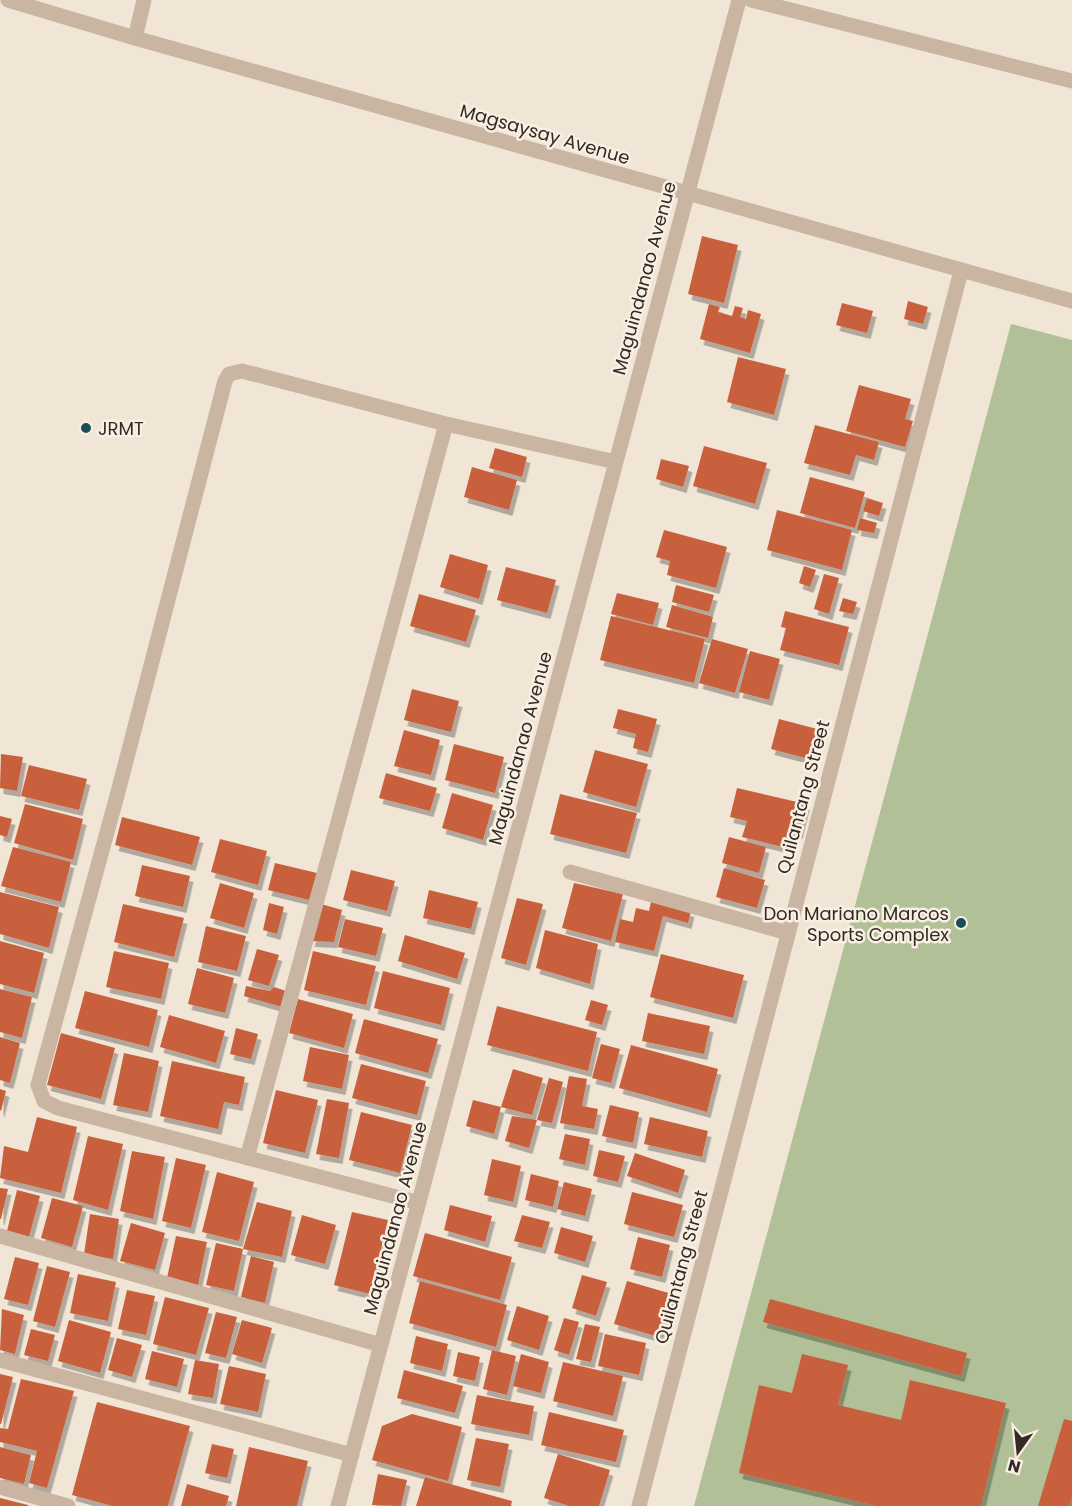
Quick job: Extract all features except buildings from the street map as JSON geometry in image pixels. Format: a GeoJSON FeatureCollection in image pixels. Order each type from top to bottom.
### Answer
{"type":"FeatureCollection","features":[{"type":"Feature","properties":{"kind":"street","name":"Magsaysay Avenue"},"geometry":{"type":"LineString","coordinates":[[8,0],[135,38],[1072,301]]}},
{"type":"Feature","properties":{"kind":"street"},"geometry":{"type":"LineString","coordinates":[[135,38],[144,0]]}},
{"type":"Feature","properties":{"kind":"street","name":"Maguindanao Avenue"},"geometry":{"type":"LineString","coordinates":[[338,1506],[739,0]]}},
{"type":"Feature","properties":{"kind":"street"},"geometry":{"type":"LineString","coordinates":[[751,0],[1072,81]]}},
{"type":"Feature","properties":{"kind":"street","name":"Quilantang Street"},"geometry":{"type":"LineString","coordinates":[[639,1506],[961,271]]}},
{"type":"Feature","properties":{"kind":"street"},"geometry":{"type":"LineString","coordinates":[[419,1203],[58,1108],[44,1101],[38,1085],[118,792],[225,381],[229,374],[242,371],[446,424],[616,462]]}},
{"type":"Feature","properties":{"kind":"street"},"geometry":{"type":"LineString","coordinates":[[247,1158],[446,424]]}},
{"type":"Feature","properties":{"kind":"street"},"geometry":{"type":"LineString","coordinates":[[570,872],[788,933]]}},
{"type":"Feature","properties":{"kind":"street"},"geometry":{"type":"LineString","coordinates":[[0,1236],[381,1345]]}},
{"type":"Feature","properties":{"kind":"street"},"geometry":{"type":"LineString","coordinates":[[0,1360],[352,1455]]}},
{"type":"Feature","properties":{"kind":"street"},"geometry":{"type":"LineString","coordinates":[[0,1487],[68,1506]]}},
{"type":"Feature","properties":{"kind":"green space","name":"Don Mariano Marcos Sports Complex"},"geometry":{"type":"Polygon","coordinates":[[[1011,324],[1072,340],[1072,1506],[694,1506],[1011,324]]]}},
{"type":"Feature","properties":{"kind":"place","name":"JRMT"},"geometry":{"type":"Point","coordinates":[86,428]}},
{"type":"Feature","properties":{"kind":"place","name":"Don Mariano Marcos Sports Complex"},"geometry":{"type":"Point","coordinates":[961,923]}}]}
